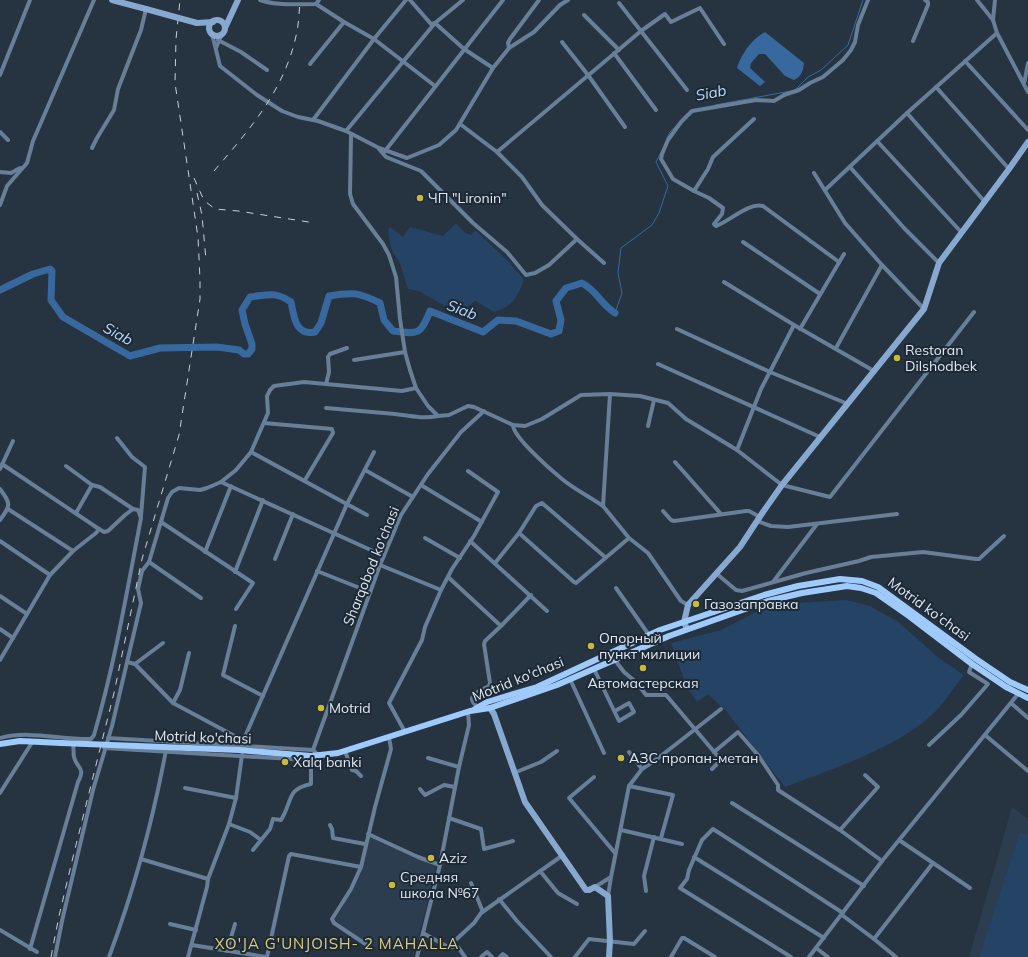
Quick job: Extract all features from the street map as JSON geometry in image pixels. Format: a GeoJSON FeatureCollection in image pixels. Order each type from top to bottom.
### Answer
{"type":"FeatureCollection","features":[{"type":"Feature","properties":{"kind":"main road","name":"Motrid ko'chasi"},"geometry":{"type":"LineString","coordinates":[[469,712],[487,702],[537,687],[649,635],[684,622],[781,590],[834,580],[851,579],[862,581],[878,587],[982,663],[1010,682],[1028,690]]}},
{"type":"Feature","properties":{"kind":"main road","name":"Motrid ko'chasi"},"geometry":{"type":"LineString","coordinates":[[0,744],[33,741],[166,749],[331,755],[469,712],[490,708],[570,679],[687,629],[768,601],[842,586],[856,587],[871,591],[884,598],[972,664],[1018,694],[1028,698]]}},
{"type":"Feature","properties":{"kind":"street"},"geometry":{"type":"LineString","coordinates":[[0,75],[30,0]]}},
{"type":"Feature","properties":{"kind":"street"},"geometry":{"type":"LineString","coordinates":[[0,172],[11,173],[18,170],[25,162],[94,0]]}},
{"type":"Feature","properties":{"kind":"street"},"geometry":{"type":"LineString","coordinates":[[112,0],[197,23],[216,21],[222,22],[222,34],[242,52],[267,70]]}},
{"type":"Feature","properties":{"kind":"street"},"geometry":{"type":"LineString","coordinates":[[216,48],[238,0]]}},
{"type":"Feature","properties":{"kind":"street"},"geometry":{"type":"LineString","coordinates":[[260,0],[269,3],[317,2],[344,22],[374,39],[435,86]]}},
{"type":"Feature","properties":{"kind":"street"},"geometry":{"type":"LineString","coordinates":[[313,120],[374,39],[406,0]]}},
{"type":"Feature","properties":{"kind":"street"},"geometry":{"type":"LineString","coordinates":[[410,0],[431,24],[436,23],[464,49],[493,68]]}},
{"type":"Feature","properties":{"kind":"street"},"geometry":{"type":"LineString","coordinates":[[346,131],[436,23],[464,0]]}},
{"type":"Feature","properties":{"kind":"street"},"geometry":{"type":"LineString","coordinates":[[385,150],[503,0]]}},
{"type":"Feature","properties":{"kind":"street"},"geometry":{"type":"LineString","coordinates":[[509,48],[508,43],[510,39],[539,0]]}},
{"type":"Feature","properties":{"kind":"street"},"geometry":{"type":"LineString","coordinates":[[234,8],[209,28],[220,66],[257,95],[282,111],[346,131],[379,148],[407,158],[439,145],[456,130],[493,68],[509,48],[534,32],[560,5],[568,0]]}},
{"type":"Feature","properties":{"kind":"street"},"geometry":{"type":"LineString","coordinates":[[839,262],[763,206],[753,205],[716,226],[714,224],[722,214],[723,208],[709,198],[673,179],[661,159],[668,140],[681,122],[692,111],[756,100],[774,101],[784,95],[799,90],[822,77],[851,50],[855,42],[858,25],[868,0]]}},
{"type":"Feature","properties":{"kind":"street"},"geometry":{"type":"LineString","coordinates":[[913,41],[928,5],[928,2],[925,0]]}},
{"type":"Feature","properties":{"kind":"street"},"geometry":{"type":"LineString","coordinates":[[977,0],[993,20],[997,33],[1028,92]]}},
{"type":"Feature","properties":{"kind":"street"},"geometry":{"type":"LineString","coordinates":[[993,20],[995,0]]}},
{"type":"Feature","properties":{"kind":"street"},"geometry":{"type":"LineString","coordinates":[[619,2],[687,90]]}},
{"type":"Feature","properties":{"kind":"street"},"geometry":{"type":"LineString","coordinates":[[497,152],[614,53],[665,14],[671,22],[700,8],[724,44]]}},
{"type":"Feature","properties":{"kind":"street"},"geometry":{"type":"LineString","coordinates":[[92,148],[96,138],[114,110],[118,89],[141,30],[146,10]]}},
{"type":"Feature","properties":{"kind":"street"},"geometry":{"type":"LineString","coordinates":[[584,15],[619,50]]}},
{"type":"Feature","properties":{"kind":"street"},"geometry":{"type":"LineString","coordinates":[[310,64],[344,22]]}},
{"type":"Feature","properties":{"kind":"street"},"geometry":{"type":"LineString","coordinates":[[197,23],[211,33],[219,36],[222,34]]}},
{"type":"Feature","properties":{"kind":"street"},"geometry":{"type":"LineString","coordinates":[[825,190],[907,113],[997,33]]}},
{"type":"Feature","properties":{"kind":"street"},"geometry":{"type":"LineString","coordinates":[[562,42],[588,75],[625,127]]}},
{"type":"Feature","properties":{"kind":"street"},"geometry":{"type":"LineString","coordinates":[[614,53],[656,110]]}},
{"type":"Feature","properties":{"kind":"street"},"geometry":{"type":"LineString","coordinates":[[965,61],[1028,130]]}},
{"type":"Feature","properties":{"kind":"street"},"geometry":{"type":"LineString","coordinates":[[1024,85],[1028,63]]}},
{"type":"Feature","properties":{"kind":"street"},"geometry":{"type":"LineString","coordinates":[[936,87],[1009,169]]}},
{"type":"Feature","properties":{"kind":"street"},"geometry":{"type":"LineString","coordinates":[[907,113],[985,202]]}},
{"type":"Feature","properties":{"kind":"street"},"geometry":{"type":"LineString","coordinates":[[694,191],[708,169],[713,157],[754,119]]}},
{"type":"Feature","properties":{"kind":"street"},"geometry":{"type":"LineString","coordinates":[[460,124],[497,152],[522,177],[542,205],[604,263]]}},
{"type":"Feature","properties":{"kind":"street"},"geometry":{"type":"LineString","coordinates":[[0,132],[8,140]]}},
{"type":"Feature","properties":{"kind":"street"},"geometry":{"type":"LineString","coordinates":[[351,134],[350,194],[353,204],[383,244],[389,255],[396,277],[405,350],[416,388],[428,406],[438,416]]}},
{"type":"Feature","properties":{"kind":"street"},"geometry":{"type":"LineString","coordinates":[[0,205],[7,186],[26,162],[33,141]]}},
{"type":"Feature","properties":{"kind":"street"},"geometry":{"type":"LineString","coordinates":[[877,141],[962,233]]}},
{"type":"Feature","properties":{"kind":"street"},"geometry":{"type":"LineString","coordinates":[[687,629],[684,622],[688,605],[740,547],[782,485],[924,309],[939,263],[1009,169],[1026,150],[1028,142]]}},
{"type":"Feature","properties":{"kind":"street"},"geometry":{"type":"LineString","coordinates":[[379,148],[386,157],[421,171],[472,221],[507,252],[526,275],[535,273],[549,265],[577,239]]}},
{"type":"Feature","properties":{"kind":"street"},"geometry":{"type":"LineString","coordinates":[[850,167],[904,228],[939,263]]}},
{"type":"Feature","properties":{"kind":"street"},"geometry":{"type":"LineString","coordinates":[[814,173],[845,223],[924,309]]}},
{"type":"Feature","properties":{"kind":"street"},"geometry":{"type":"LineString","coordinates":[[742,242],[820,294]]}},
{"type":"Feature","properties":{"kind":"street"},"geometry":{"type":"LineString","coordinates":[[800,328],[844,254]]}},
{"type":"Feature","properties":{"kind":"street"},"geometry":{"type":"LineString","coordinates":[[836,348],[882,265]]}},
{"type":"Feature","properties":{"kind":"street"},"geometry":{"type":"LineString","coordinates":[[724,282],[794,325],[874,371]]}},
{"type":"Feature","properties":{"kind":"street"},"geometry":{"type":"LineString","coordinates":[[326,408],[428,418],[449,415],[468,406],[484,411],[513,424],[525,426],[542,419],[582,395],[610,394],[640,396],[668,403],[686,419],[737,450],[782,485],[830,497],[974,312]]}},
{"type":"Feature","properties":{"kind":"street"},"geometry":{"type":"LineString","coordinates":[[737,450],[770,372],[794,325]]}},
{"type":"Feature","properties":{"kind":"street"},"geometry":{"type":"LineString","coordinates":[[677,329],[770,372],[848,404]]}},
{"type":"Feature","properties":{"kind":"street"},"geometry":{"type":"LineString","coordinates":[[326,384],[329,372],[328,357],[330,354],[348,348]]}},
{"type":"Feature","properties":{"kind":"street"},"geometry":{"type":"LineString","coordinates":[[354,360],[405,350]]}},
{"type":"Feature","properties":{"kind":"street"},"geometry":{"type":"LineString","coordinates":[[658,364],[820,437]]}},
{"type":"Feature","properties":{"kind":"street"},"geometry":{"type":"LineString","coordinates":[[57,956],[64,913],[93,790],[127,662],[140,603],[138,589],[142,571],[149,562],[164,507],[168,498],[172,492],[179,488],[200,490],[207,488],[220,482],[236,470],[251,452],[268,413],[267,396],[274,386],[304,382],[402,391],[416,388]]}},
{"type":"Feature","properties":{"kind":"street"},"geometry":{"type":"LineString","coordinates":[[603,506],[610,394]]}},
{"type":"Feature","properties":{"kind":"street"},"geometry":{"type":"LineString","coordinates":[[648,426],[654,400]]}},
{"type":"Feature","properties":{"kind":"street","name":"Sharqobod ko'chasi"},"geometry":{"type":"LineString","coordinates":[[261,840],[270,829],[273,819],[281,820],[294,791],[300,787],[311,784],[313,755],[370,592],[401,515],[421,485],[461,432],[484,411]]}},
{"type":"Feature","properties":{"kind":"street"},"geometry":{"type":"LineString","coordinates":[[264,423],[332,429],[333,433],[305,480]]}},
{"type":"Feature","properties":{"kind":"street"},"geometry":{"type":"LineString","coordinates":[[513,424],[513,428],[520,439],[547,466],[563,480],[603,506],[629,538],[648,553],[681,601],[688,605]]}},
{"type":"Feature","properties":{"kind":"street"},"geometry":{"type":"LineString","coordinates":[[0,738],[22,734],[77,740],[91,739],[98,720],[118,640],[141,518],[145,466],[132,457],[117,438]]}},
{"type":"Feature","properties":{"kind":"street"},"geometry":{"type":"LineString","coordinates":[[0,469],[13,441]]}},
{"type":"Feature","properties":{"kind":"street"},"geometry":{"type":"LineString","coordinates":[[251,452],[367,515]]}},
{"type":"Feature","properties":{"kind":"street"},"geometry":{"type":"LineString","coordinates":[[188,957],[208,879],[230,824],[236,798],[241,751],[244,741],[347,504],[374,452]]}},
{"type":"Feature","properties":{"kind":"street"},"geometry":{"type":"LineString","coordinates":[[674,462],[721,514]]}},
{"type":"Feature","properties":{"kind":"street"},"geometry":{"type":"LineString","coordinates":[[2,464],[104,532],[108,531],[125,514],[133,509]]}},
{"type":"Feature","properties":{"kind":"street"},"geometry":{"type":"LineString","coordinates":[[66,466],[92,485],[100,487],[133,509],[138,510],[141,518]]}},
{"type":"Feature","properties":{"kind":"street"},"geometry":{"type":"LineString","coordinates":[[365,470],[413,497]]}},
{"type":"Feature","properties":{"kind":"street"},"geometry":{"type":"LineString","coordinates":[[405,732],[390,703],[422,640],[425,627],[441,590],[482,522],[498,492],[468,472]]}},
{"type":"Feature","properties":{"kind":"street"},"geometry":{"type":"LineString","coordinates":[[220,482],[263,500],[384,556]]}},
{"type":"Feature","properties":{"kind":"street"},"geometry":{"type":"LineString","coordinates":[[76,513],[92,485]]}},
{"type":"Feature","properties":{"kind":"street"},"geometry":{"type":"LineString","coordinates":[[421,485],[482,522]]}},
{"type":"Feature","properties":{"kind":"street"},"geometry":{"type":"LineString","coordinates":[[205,552],[231,486]]}},
{"type":"Feature","properties":{"kind":"street"},"geometry":{"type":"LineString","coordinates":[[0,489],[9,500],[8,509],[0,520]]}},
{"type":"Feature","properties":{"kind":"street"},"geometry":{"type":"LineString","coordinates":[[236,572],[263,500]]}},
{"type":"Feature","properties":{"kind":"street"},"geometry":{"type":"LineString","coordinates":[[495,563],[536,506],[542,503],[605,557]]}},
{"type":"Feature","properties":{"kind":"street"},"geometry":{"type":"LineString","coordinates":[[8,509],[73,551]]}},
{"type":"Feature","properties":{"kind":"street"},"geometry":{"type":"LineString","coordinates":[[663,511],[674,522],[749,511],[758,519],[771,526],[782,527],[897,514]]}},
{"type":"Feature","properties":{"kind":"street"},"geometry":{"type":"LineString","coordinates":[[275,559],[293,514]]}},
{"type":"Feature","properties":{"kind":"street"},"geometry":{"type":"LineString","coordinates":[[160,522],[253,583],[236,609]]}},
{"type":"Feature","properties":{"kind":"street"},"geometry":{"type":"LineString","coordinates":[[773,582],[817,524]]}},
{"type":"Feature","properties":{"kind":"street"},"geometry":{"type":"LineString","coordinates":[[0,660],[50,575],[73,551],[99,529]]}},
{"type":"Feature","properties":{"kind":"street"},"geometry":{"type":"LineString","coordinates":[[518,533],[574,582],[576,582],[629,538]]}},
{"type":"Feature","properties":{"kind":"street"},"geometry":{"type":"LineString","coordinates":[[716,574],[736,590],[742,591],[871,557],[923,552],[976,560],[1004,536]]}},
{"type":"Feature","properties":{"kind":"street"},"geometry":{"type":"LineString","coordinates":[[425,538],[460,558]]}},
{"type":"Feature","properties":{"kind":"street"},"geometry":{"type":"LineString","coordinates":[[0,541],[50,575]]}},
{"type":"Feature","properties":{"kind":"street"},"geometry":{"type":"LineString","coordinates":[[470,541],[547,611]]}},
{"type":"Feature","properties":{"kind":"street"},"geometry":{"type":"LineString","coordinates":[[149,562],[200,598]]}},
{"type":"Feature","properties":{"kind":"street"},"geometry":{"type":"LineString","coordinates":[[380,565],[441,590]]}},
{"type":"Feature","properties":{"kind":"street"},"geometry":{"type":"LineString","coordinates":[[317,571],[370,592]]}},
{"type":"Feature","properties":{"kind":"street"},"geometry":{"type":"LineString","coordinates":[[448,577],[502,626]]}},
{"type":"Feature","properties":{"kind":"street"},"geometry":{"type":"LineString","coordinates":[[616,588],[649,635]]}},
{"type":"Feature","properties":{"kind":"street"},"geometry":{"type":"LineString","coordinates":[[478,707],[474,703],[472,697],[474,694],[489,686],[490,683],[484,644],[485,641],[502,626],[531,595]]}},
{"type":"Feature","properties":{"kind":"street"},"geometry":{"type":"LineString","coordinates":[[0,596],[26,614]]}},
{"type":"Feature","properties":{"kind":"street"},"geometry":{"type":"LineString","coordinates":[[236,626],[223,676],[263,696]]}},
{"type":"Feature","properties":{"kind":"street"},"geometry":{"type":"LineString","coordinates":[[0,629],[13,638]]}},
{"type":"Feature","properties":{"kind":"street"},"geometry":{"type":"LineString","coordinates":[[135,664],[163,643]]}},
{"type":"Feature","properties":{"kind":"street"},"geometry":{"type":"LineString","coordinates":[[173,703],[180,690],[189,653]]}},
{"type":"Feature","properties":{"kind":"street"},"geometry":{"type":"LineString","coordinates":[[614,659],[646,695],[666,696],[721,760],[712,769]]}},
{"type":"Feature","properties":{"kind":"street"},"geometry":{"type":"LineString","coordinates":[[127,662],[135,664],[173,703],[244,741]]}},
{"type":"Feature","properties":{"kind":"street"},"geometry":{"type":"LineString","coordinates":[[929,745],[961,715],[988,684],[969,672],[972,664]]}},
{"type":"Feature","properties":{"kind":"street"},"geometry":{"type":"LineString","coordinates":[[594,669],[619,721],[634,712],[629,703],[615,711]]}},
{"type":"Feature","properties":{"kind":"street"},"geometry":{"type":"LineString","coordinates":[[570,679],[604,754]]}},
{"type":"Feature","properties":{"kind":"street"},"geometry":{"type":"LineString","coordinates":[[809,957],[882,861],[1018,694]]}},
{"type":"Feature","properties":{"kind":"street"},"geometry":{"type":"LineString","coordinates":[[1011,703],[1028,718]]}},
{"type":"Feature","properties":{"kind":"street"},"geometry":{"type":"LineString","coordinates":[[490,708],[494,714],[525,802],[586,890],[595,888],[611,877]]}},
{"type":"Feature","properties":{"kind":"street"},"geometry":{"type":"LineString","coordinates":[[609,957],[610,940],[608,896],[615,854],[630,786],[642,769],[721,709]]}},
{"type":"Feature","properties":{"kind":"street"},"geometry":{"type":"LineString","coordinates":[[417,957],[440,865],[459,767],[469,725],[469,712]]}},
{"type":"Feature","properties":{"kind":"street"},"geometry":{"type":"LineString","coordinates":[[714,752],[738,732],[758,755],[778,785],[778,790],[840,830],[882,861]]}},
{"type":"Feature","properties":{"kind":"street"},"geometry":{"type":"LineString","coordinates":[[985,735],[1028,771]]}},
{"type":"Feature","properties":{"kind":"street"},"geometry":{"type":"LineString","coordinates":[[370,947],[334,923],[332,919],[351,889],[361,867],[368,834],[391,749],[389,737]]}},
{"type":"Feature","properties":{"kind":"street"},"geometry":{"type":"LineString","coordinates":[[108,738],[231,746],[241,751]]}},
{"type":"Feature","properties":{"kind":"street"},"geometry":{"type":"LineString","coordinates":[[0,793],[33,741]]}},
{"type":"Feature","properties":{"kind":"street"},"geometry":{"type":"LineString","coordinates":[[34,957],[34,951],[65,827],[82,772],[74,758],[73,743]]}},
{"type":"Feature","properties":{"kind":"street"},"geometry":{"type":"LineString","coordinates":[[229,755],[231,746]]}},
{"type":"Feature","properties":{"kind":"street"},"geometry":{"type":"LineString","coordinates":[[104,748],[166,749],[229,755],[241,751]]}},
{"type":"Feature","properties":{"kind":"street"},"geometry":{"type":"LineString","coordinates":[[108,957],[141,859],[159,788],[166,749]]}},
{"type":"Feature","properties":{"kind":"street"},"geometry":{"type":"LineString","coordinates":[[345,751],[352,770],[356,771],[361,776]]}},
{"type":"Feature","properties":{"kind":"street"},"geometry":{"type":"LineString","coordinates":[[514,773],[541,762],[557,751]]}},
{"type":"Feature","properties":{"kind":"street"},"geometry":{"type":"LineString","coordinates":[[629,752],[642,769]]}},
{"type":"Feature","properties":{"kind":"street"},"geometry":{"type":"LineString","coordinates":[[428,758],[459,767]]}},
{"type":"Feature","properties":{"kind":"street"},"geometry":{"type":"LineString","coordinates":[[840,830],[878,787],[865,775]]}},
{"type":"Feature","properties":{"kind":"street"},"geometry":{"type":"LineString","coordinates":[[594,777],[569,798],[615,854]]}},
{"type":"Feature","properties":{"kind":"street"},"geometry":{"type":"LineString","coordinates":[[420,789],[425,796],[444,785],[455,787]]}},
{"type":"Feature","properties":{"kind":"street"},"geometry":{"type":"LineString","coordinates":[[630,786],[673,795],[661,838]]}},
{"type":"Feature","properties":{"kind":"street"},"geometry":{"type":"LineString","coordinates":[[185,788],[236,798]]}},
{"type":"Feature","properties":{"kind":"street"},"geometry":{"type":"LineString","coordinates":[[732,803],[864,886]]}},
{"type":"Feature","properties":{"kind":"street"},"geometry":{"type":"LineString","coordinates":[[449,818],[478,827],[481,830],[484,849],[513,841]]}},
{"type":"Feature","properties":{"kind":"street"},"geometry":{"type":"LineString","coordinates":[[230,824],[250,832],[261,840],[253,850]]}},
{"type":"Feature","properties":{"kind":"street"},"geometry":{"type":"LineString","coordinates":[[330,825],[332,829],[332,838],[366,844]]}},
{"type":"Feature","properties":{"kind":"street"},"geometry":{"type":"LineString","coordinates":[[791,957],[680,888],[687,879],[689,870],[702,840],[713,829],[843,914],[896,957]]}},
{"type":"Feature","properties":{"kind":"street"},"geometry":{"type":"LineString","coordinates":[[621,830],[682,844]]}},
{"type":"Feature","properties":{"kind":"street"},"geometry":{"type":"LineString","coordinates":[[368,834],[418,857],[440,865]]}},
{"type":"Feature","properties":{"kind":"street"},"geometry":{"type":"LineString","coordinates":[[646,892],[644,876],[654,837]]}},
{"type":"Feature","properties":{"kind":"street"},"geometry":{"type":"LineString","coordinates":[[899,840],[970,888]]}},
{"type":"Feature","properties":{"kind":"street"},"geometry":{"type":"LineString","coordinates":[[192,945],[266,957],[289,856],[291,854],[361,867]]}},
{"type":"Feature","properties":{"kind":"street"},"geometry":{"type":"LineString","coordinates":[[448,947],[474,923],[483,912],[499,899],[563,855]]}},
{"type":"Feature","properties":{"kind":"street"},"geometry":{"type":"LineString","coordinates":[[694,857],[824,938]]}},
{"type":"Feature","properties":{"kind":"street"},"geometry":{"type":"LineString","coordinates":[[141,859],[208,879]]}},
{"type":"Feature","properties":{"kind":"street"},"geometry":{"type":"LineString","coordinates":[[874,939],[933,863]]}},
{"type":"Feature","properties":{"kind":"street"},"geometry":{"type":"LineString","coordinates":[[540,871],[558,892],[577,904]]}},
{"type":"Feature","properties":{"kind":"street"},"geometry":{"type":"LineString","coordinates":[[471,883],[483,912]]}},
{"type":"Feature","properties":{"kind":"street"},"geometry":{"type":"LineString","coordinates":[[595,888],[608,896]]}},
{"type":"Feature","properties":{"kind":"street"},"geometry":{"type":"LineString","coordinates":[[499,899],[517,921],[551,957]]}},
{"type":"Feature","properties":{"kind":"street"},"geometry":{"type":"LineString","coordinates":[[170,924],[196,930]]}},
{"type":"Feature","properties":{"kind":"street"},"geometry":{"type":"LineString","coordinates":[[227,951],[235,924]]}},
{"type":"Feature","properties":{"kind":"street"},"geometry":{"type":"LineString","coordinates":[[0,930],[34,951]]}},
{"type":"Feature","properties":{"kind":"street"},"geometry":{"type":"LineString","coordinates":[[575,957],[589,939],[610,940],[634,944],[645,931]]}},
{"type":"Feature","properties":{"kind":"street"},"geometry":{"type":"LineString","coordinates":[[423,933],[448,947],[458,947],[465,957]]}},
{"type":"Feature","properties":{"kind":"street"},"geometry":{"type":"LineString","coordinates":[[671,957],[682,938],[684,938],[715,957]]}},
{"type":"Feature","properties":{"kind":"street"},"geometry":{"type":"LineString","coordinates":[[816,948],[828,957]]}},
{"type":"Feature","properties":{"kind":"street"},"geometry":{"type":"LineString","coordinates":[[481,957],[487,952],[492,957]]}},
{"type":"Feature","properties":{"kind":"street"},"geometry":{"type":"LineString","coordinates":[[500,957],[503,954],[507,957]]}},
{"type":"Feature","properties":{"kind":"shaded area"},"geometry":{"type":"Polygon","coordinates":[[[765,32],[804,63],[802,73],[799,77],[794,80],[785,76],[765,54],[759,54],[751,63],[750,68],[765,82],[760,86],[737,68],[748,47],[755,39],[765,32]]]}},
{"type":"Feature","properties":{"kind":"shaded area"},"geometry":{"type":"Polygon","coordinates":[[[456,223],[464,232],[471,235],[475,230],[509,262],[524,280],[514,300],[506,307],[494,312],[475,301],[460,312],[439,303],[419,291],[408,289],[399,261],[393,253],[389,239],[388,230],[390,227],[403,237],[410,227],[443,236],[456,223]]]}},
{"type":"Feature","properties":{"kind":"shaded area"},"geometry":{"type":"Polygon","coordinates":[[[847,600],[870,606],[897,621],[939,658],[964,675],[934,713],[902,737],[843,765],[785,787],[726,711],[708,694],[697,702],[687,687],[671,643],[721,630],[760,610],[797,603],[847,600]]]}},
{"type":"Feature","properties":{"kind":"shaded area"},"geometry":{"type":"Polygon","coordinates":[[[1012,807],[1028,819],[1028,957],[969,957],[1012,807]]]}},
{"type":"Feature","properties":{"kind":"shaded area"},"geometry":{"type":"Polygon","coordinates":[[[1020,832],[1028,835],[1028,957],[979,957],[1020,832]]]}},
{"type":"Feature","properties":{"kind":"shaded area","name":"Средняя школа №67"},"geometry":{"type":"Polygon","coordinates":[[[369,835],[436,866],[416,943],[386,939],[377,948],[368,944],[334,920],[340,912],[362,864],[369,835]]]}},
{"type":"Feature","properties":{"kind":"waterway","name":"Siab"},"geometry":{"type":"LineString","coordinates":[[796,89],[808,77],[821,70],[848,45],[863,0]]}},
{"type":"Feature","properties":{"kind":"waterway","name":"Siab"},"geometry":{"type":"LineString","coordinates":[[715,105],[791,91]]}},
{"type":"Feature","properties":{"kind":"waterway","name":"Siab"},"geometry":{"type":"LineString","coordinates":[[667,138],[676,126]]}},
{"type":"Feature","properties":{"kind":"waterway","name":"Siab"},"geometry":{"type":"LineString","coordinates":[[615,313],[622,293],[618,273],[621,248],[652,225],[659,213],[668,186],[656,162],[660,154]]}},
{"type":"Feature","properties":{"kind":"waterway","name":"Siab"},"geometry":{"type":"LineString","coordinates":[[0,290],[33,274],[50,269],[52,271],[51,300],[63,317],[130,356],[160,348],[217,347],[239,350],[244,354],[248,354],[252,349],[252,344],[242,310],[250,297],[267,295],[280,296],[291,302],[293,313],[299,328],[308,332],[315,332],[321,323],[329,296],[344,294],[361,295],[380,303],[384,320],[393,331],[408,333],[417,332],[424,325],[430,311],[483,332],[498,320],[516,321],[551,334],[559,331],[561,320],[556,301],[566,288],[582,283],[592,290],[606,306],[615,313]]}},
{"type":"Feature","properties":{"kind":"railway"},"geometry":{"type":"LineString","coordinates":[[51,957],[73,857],[114,693],[142,559],[179,435],[200,299],[198,237],[175,83],[176,39],[180,0]]}},
{"type":"Feature","properties":{"kind":"railway"},"geometry":{"type":"LineString","coordinates":[[214,171],[264,109],[283,75],[296,36],[300,0]]}},
{"type":"Feature","properties":{"kind":"railway"},"geometry":{"type":"LineString","coordinates":[[194,178],[206,202],[215,209],[238,211],[315,223]]}},
{"type":"Feature","properties":{"kind":"railway"},"geometry":{"type":"LineString","coordinates":[[197,193],[202,215],[206,260]]}},
{"type":"Feature","properties":{"kind":"place","name":"ЧП \"Lironin\""},"geometry":{"type":"Point","coordinates":[420,198]}},
{"type":"Feature","properties":{"kind":"place","name":"Restoran Dilshodbek"},"geometry":{"type":"Point","coordinates":[897,358]}},
{"type":"Feature","properties":{"kind":"place","name":"Газозаправка"},"geometry":{"type":"Point","coordinates":[696,604]}},
{"type":"Feature","properties":{"kind":"place","name":"Опорный пункт милиции"},"geometry":{"type":"Point","coordinates":[591,646]}},
{"type":"Feature","properties":{"kind":"place","name":"Автомастерская"},"geometry":{"type":"Point","coordinates":[643,668]}},
{"type":"Feature","properties":{"kind":"place","name":"Motrid"},"geometry":{"type":"Point","coordinates":[321,708]}},
{"type":"Feature","properties":{"kind":"place","name":"АЗС пропан-метан"},"geometry":{"type":"Point","coordinates":[621,758]}},
{"type":"Feature","properties":{"kind":"place","name":"Xalq banki"},"geometry":{"type":"Point","coordinates":[285,762]}},
{"type":"Feature","properties":{"kind":"place","name":"Aziz"},"geometry":{"type":"Point","coordinates":[431,858]}},
{"type":"Feature","properties":{"kind":"place","name":"Средняя школа №67"},"geometry":{"type":"Point","coordinates":[392,885]}},
{"type":"Feature","properties":{"kind":"district","name":"XO'JA G'UNJOISH- 2 MAHALLA"},"geometry":{"type":"Point","coordinates":[337,944]}}]}
